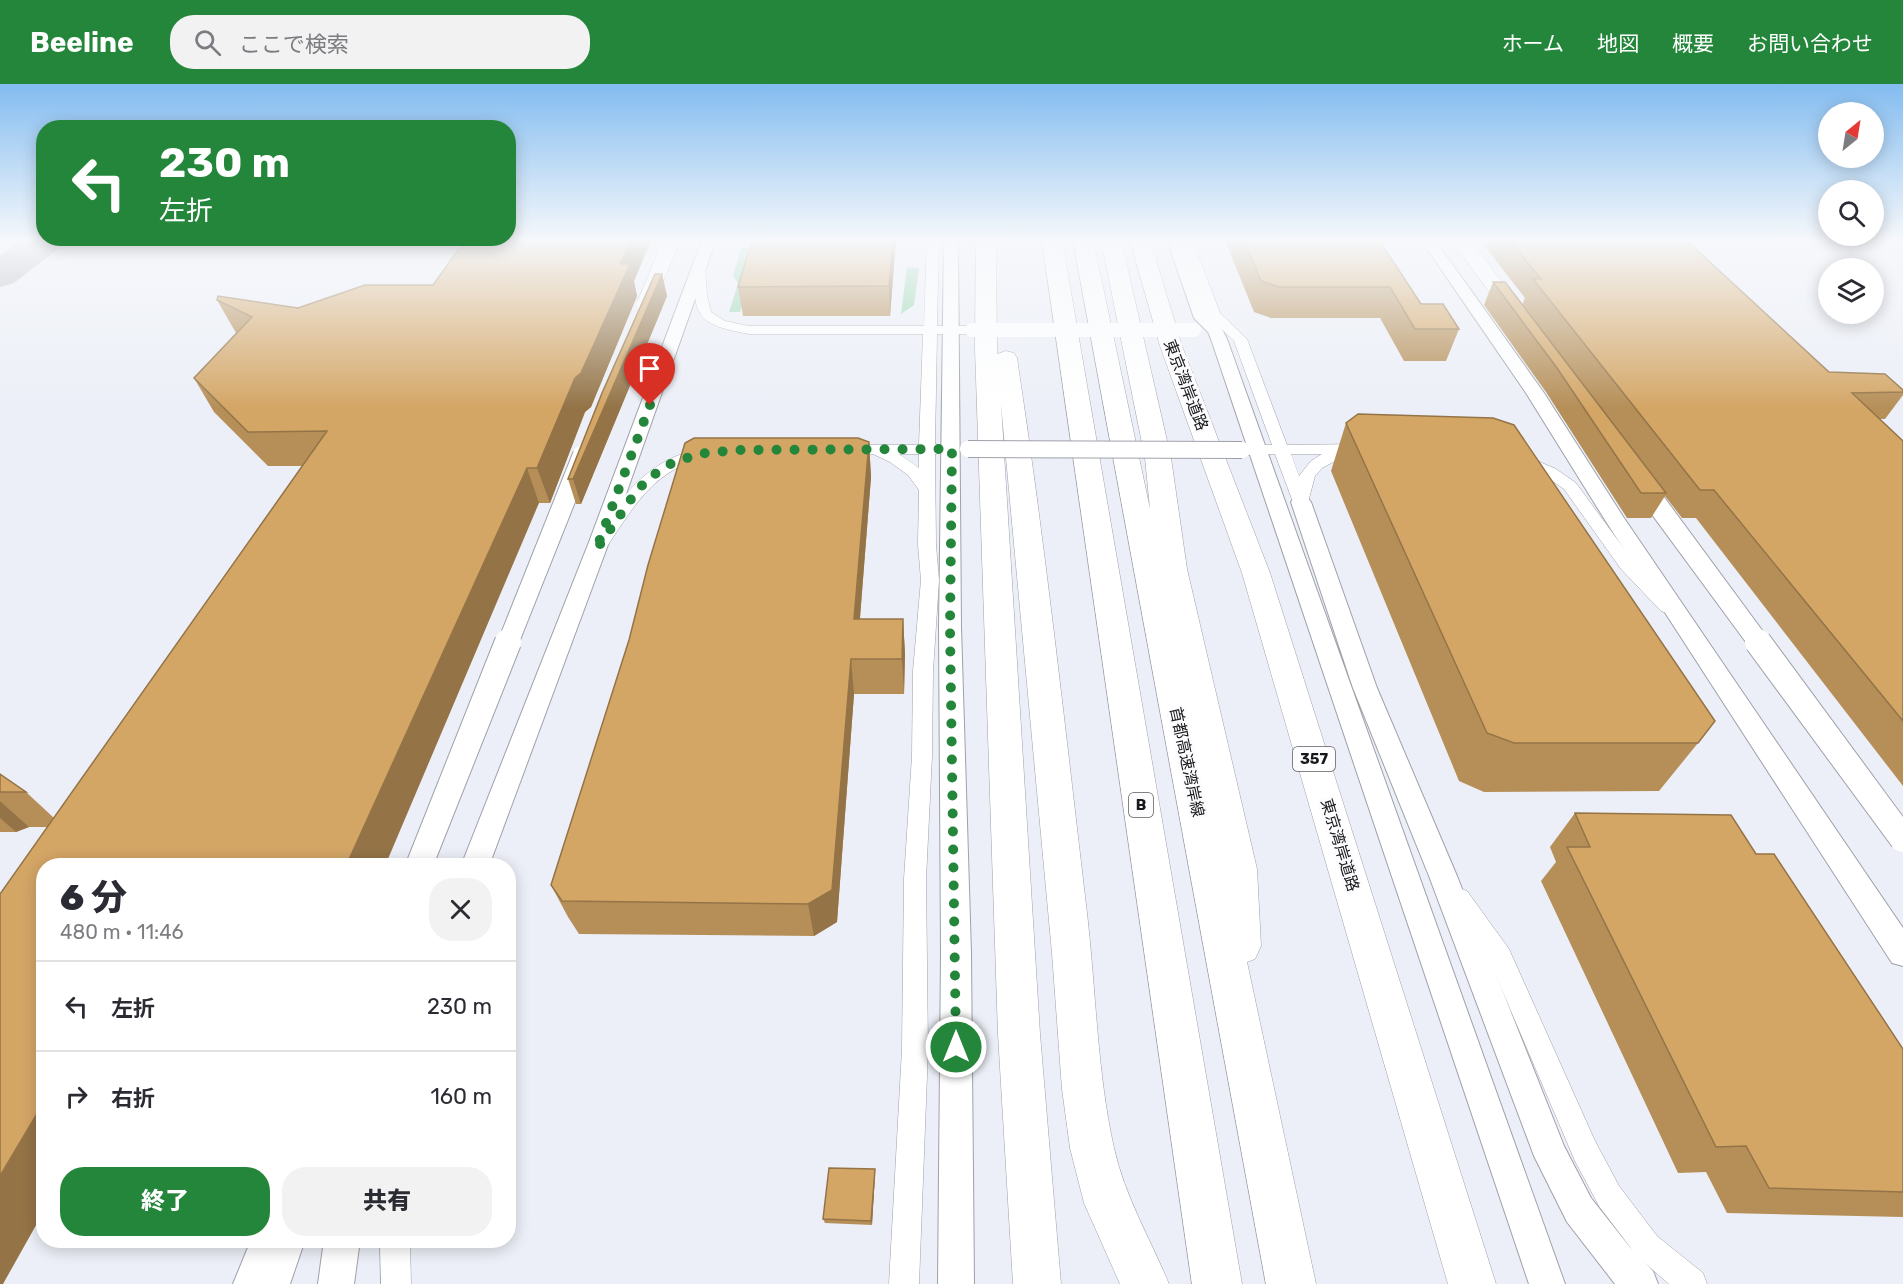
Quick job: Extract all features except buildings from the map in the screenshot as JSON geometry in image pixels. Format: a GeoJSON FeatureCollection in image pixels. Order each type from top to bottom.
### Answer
{"type":"FeatureCollection","features":[{"type":"Feature","properties":{"kind":"highway"},"geometry":{"type":"LineString","coordinates":[[1048,296],[1050,303],[1065,326]]}},
{"type":"Feature","properties":{"kind":"highway","name":"B"},"geometry":{"type":"LineString","coordinates":[[1060,296],[1216,1284]]}},
{"type":"Feature","properties":{"kind":"highway","name":"首都高速湾岸線"},"geometry":{"type":"LineString","coordinates":[[1094,296],[1291,1284]]}},
{"type":"Feature","properties":{"kind":"highway"},"geometry":{"type":"LineString","coordinates":[[1123,296],[1158,458],[1172,569],[1238,869],[1247,1071]]}},
{"type":"Feature","properties":{"kind":"highway","name":"東京湾岸道路"},"geometry":{"type":"LineString","coordinates":[[1156,296],[1171,346],[1256,573],[1472,1284]]}},
{"type":"Feature","properties":{"kind":"highway"},"geometry":{"type":"LineString","coordinates":[[987,297],[996,315],[1004,346],[1020,460],[1072,953],[1083,1089],[1092,1148],[1107,1203],[1145,1284]]}},
{"type":"Feature","properties":{"kind":"highway"},"geometry":{"type":"LineString","coordinates":[[987,297],[986,348],[1017,999],[1037,1284]]}},
{"type":"Feature","properties":{"kind":"street"},"geometry":{"type":"LineString","coordinates":[[634,328],[648,296]]}},
{"type":"Feature","properties":{"kind":"street"},"geometry":{"type":"LineString","coordinates":[[478,858],[691,296]]}},
{"type":"Feature","properties":{"kind":"street"},"geometry":{"type":"LineString","coordinates":[[701,296],[701,309],[705,315],[732,327],[749,330],[1215,330]]}},
{"type":"Feature","properties":{"kind":"street"},"geometry":{"type":"LineString","coordinates":[[951,296],[950,627],[956,953],[957,1284]]}},
{"type":"Feature","properties":{"kind":"street"},"geometry":{"type":"LineString","coordinates":[[1194,296],[1202,318],[1215,330],[1260,450],[1547,1284]]}},
{"type":"Feature","properties":{"kind":"street"},"geometry":{"type":"LineString","coordinates":[[1207,296],[1214,315],[1240,339],[1260,450],[1301,502],[1365,688],[1443,876],[1551,1156],[1579,1210],[1616,1259],[1640,1284]]}},
{"type":"Feature","properties":{"kind":"street"},"geometry":{"type":"LineString","coordinates":[[1467,296],[1535,393],[1615,520],[1903,953]]}},
{"type":"Feature","properties":{"kind":"street"},"geometry":{"type":"LineString","coordinates":[[1503,296],[1524,325]]}},
{"type":"Feature","properties":{"kind":"street"},"geometry":{"type":"LineString","coordinates":[[864,330],[904,321],[924,308],[932,298],[951,330]]}},
{"type":"Feature","properties":{"kind":"street"},"geometry":{"type":"LineString","coordinates":[[422,858],[589,438]]}},
{"type":"Feature","properties":{"kind":"street"},"geometry":{"type":"LineString","coordinates":[[927,490],[949,449]]}},
{"type":"Feature","properties":{"kind":"street"},"geometry":{"type":"LineString","coordinates":[[1301,502],[1306,475],[1314,466],[1324,459],[1357,449]]}},
{"type":"Feature","properties":{"kind":"street"},"geometry":{"type":"LineString","coordinates":[[831,450],[1380,449]]}},
{"type":"Feature","properties":{"kind":"street"},"geometry":{"type":"LineString","coordinates":[[866,450],[889,455],[902,462],[921,477],[927,490],[930,580],[923,671],[922,756],[915,879],[915,1049],[904,1284]]}},
{"type":"Feature","properties":{"kind":"street"},"geometry":{"type":"LineString","coordinates":[[596,550],[636,492],[648,479],[668,465],[698,454],[717,452]]}},
{"type":"Feature","properties":{"kind":"street"},"geometry":{"type":"LineString","coordinates":[[1507,454],[1536,464],[1570,486],[1627,565],[1687,628]]}},
{"type":"Feature","properties":{"kind":"street"},"geometry":{"type":"LineString","coordinates":[[1630,467],[1903,839]]}},
{"type":"Feature","properties":{"kind":"street"},"geometry":{"type":"LineString","coordinates":[[1443,876],[1500,957],[1586,1151],[1609,1196],[1647,1246],[1692,1284]]}},
{"type":"Feature","properties":{"kind":"street"},"geometry":{"type":"LineString","coordinates":[[251,1284],[266,1248]]}},
{"type":"Feature","properties":{"kind":"street"},"geometry":{"type":"LineString","coordinates":[[272,1284],[284,1248]]}},
{"type":"Feature","properties":{"kind":"street"},"geometry":{"type":"LineString","coordinates":[[336,1284],[341,1248]]}},
{"type":"Feature","properties":{"kind":"street"},"geometry":{"type":"LineString","coordinates":[[395,1248],[396,1284]]}},
{"type":"Feature","properties":{"kind":"green space"},"geometry":{"type":"Polygon","coordinates":[[[734,296],[745,296],[740,312],[729,312],[734,296]]]}},
{"type":"Feature","properties":{"kind":"green space"},"geometry":{"type":"Polygon","coordinates":[[[903,296],[915,296],[914,305],[901,314],[903,296]]]}},
{"type":"Feature","properties":{"kind":"route"},"geometry":{"type":"LineString","coordinates":[[650,405],[596,550],[636,492],[648,479],[668,465],[698,454],[736,450],[952,449],[950,627],[956,1047]]}}]}
